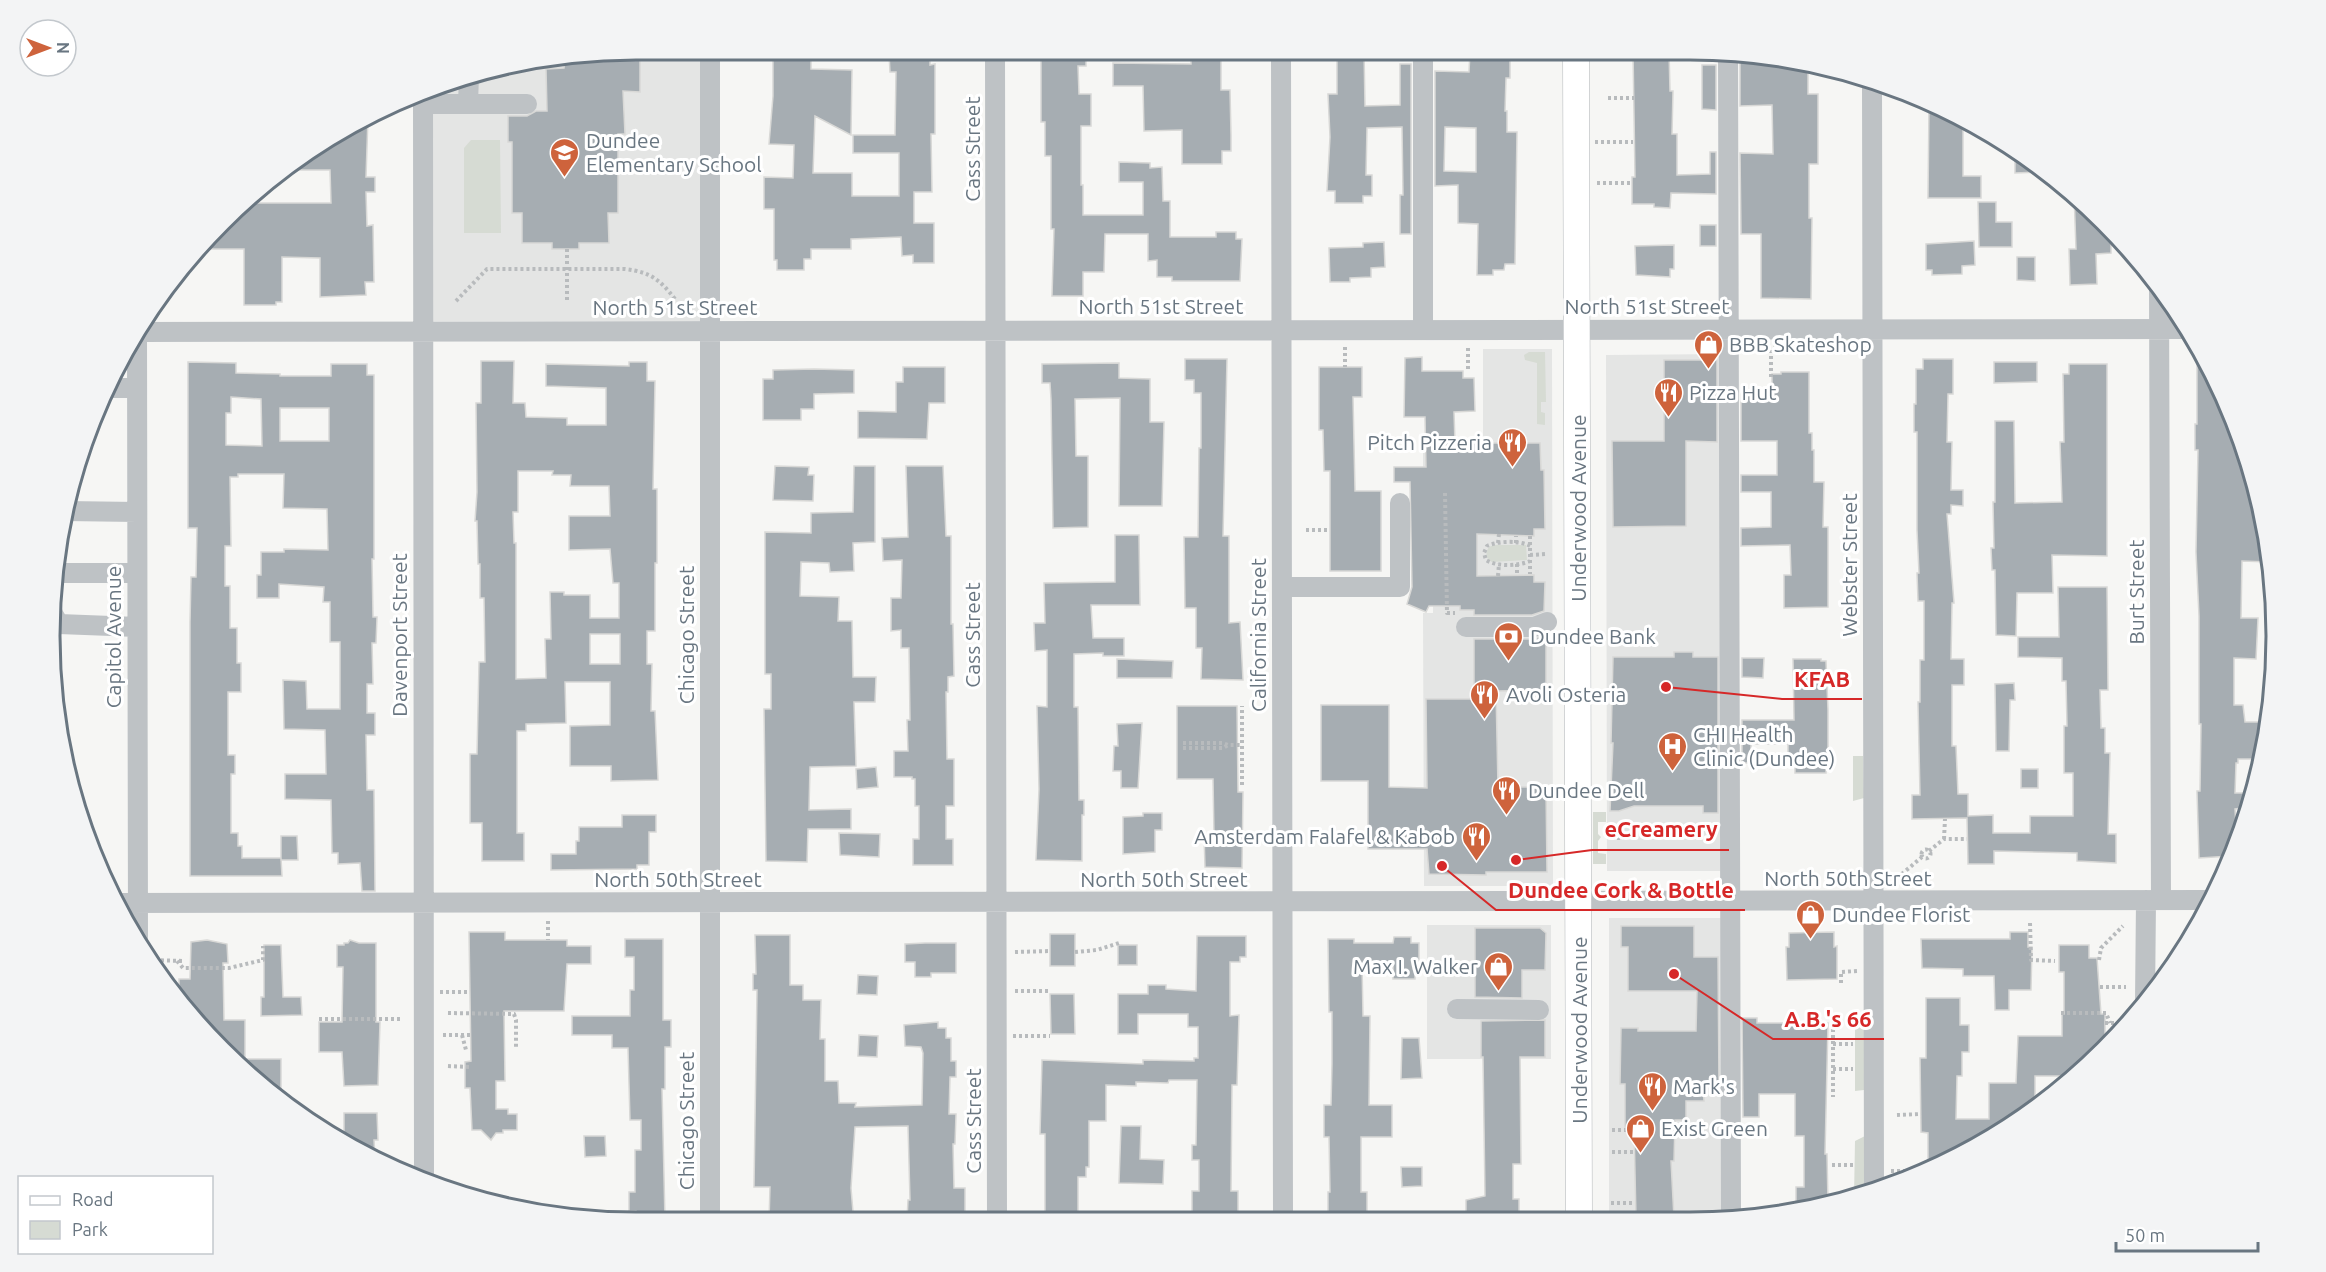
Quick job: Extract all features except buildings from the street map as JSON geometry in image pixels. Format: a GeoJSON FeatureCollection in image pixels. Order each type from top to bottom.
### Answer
{"type":"FeatureCollection","features":[{"type":"Feature","properties":{"kind":"main road","name":"Underwood Avenue"},"geometry":{"type":"LineString","coordinates":[[1576,60],[1580,1212]]}},
{"type":"Feature","properties":{"kind":"street","name":"Chicago Street"},"geometry":{"type":"LineString","coordinates":[[710,60],[710,1212]]}},
{"type":"Feature","properties":{"kind":"street","name":"Cass Street"},"geometry":{"type":"LineString","coordinates":[[995,60],[997,1212]]}},
{"type":"Feature","properties":{"kind":"street","name":"California Street"},"geometry":{"type":"LineString","coordinates":[[1281,60],[1284,1212]]}},
{"type":"Feature","properties":{"kind":"street"},"geometry":{"type":"LineString","coordinates":[[1423,60],[1423,330]]}},
{"type":"Feature","properties":{"kind":"street"},"geometry":{"type":"LineString","coordinates":[[1728,61],[1731,1211]]}},
{"type":"Feature","properties":{"kind":"street"},"geometry":{"type":"LineString","coordinates":[[468,104],[469,86]]}},
{"type":"Feature","properties":{"kind":"street","name":"Webster Street"},"geometry":{"type":"LineString","coordinates":[[1872,90],[1874,1181]]}},
{"type":"Feature","properties":{"kind":"street"},"geometry":{"type":"LineString","coordinates":[[430,99],[468,104],[527,104]]}},
{"type":"Feature","properties":{"kind":"street","name":"Davenport Street"},"geometry":{"type":"LineString","coordinates":[[423,101],[424,1171]]}},
{"type":"Feature","properties":{"kind":"street","name":"Burt Street"},"geometry":{"type":"LineString","coordinates":[[2146,988],[2153,900],[2159,302]]}},
{"type":"Feature","properties":{"kind":"street","name":"North 51st Street"},"geometry":{"type":"LineString","coordinates":[[147,332],[2177,329]]}},
{"type":"Feature","properties":{"kind":"street","name":"Capitol Avenue"},"geometry":{"type":"LineString","coordinates":[[137,348],[138,926]]}},
{"type":"Feature","properties":{"kind":"street"},"geometry":{"type":"LineString","coordinates":[[116,388],[137,388]]}},
{"type":"Feature","properties":{"kind":"street"},"geometry":{"type":"LineString","coordinates":[[1282,587],[1400,587],[1400,503]]}},
{"type":"Feature","properties":{"kind":"street"},"geometry":{"type":"LineString","coordinates":[[74,511],[137,512]]}},
{"type":"Feature","properties":{"kind":"street"},"geometry":{"type":"LineString","coordinates":[[64,573],[137,573]]}},
{"type":"Feature","properties":{"kind":"street"},"geometry":{"type":"LineString","coordinates":[[61,616],[137,627]]}},
{"type":"Feature","properties":{"kind":"street"},"geometry":{"type":"LineString","coordinates":[[1467,627],[1534,627],[1547,621]]}},
{"type":"Feature","properties":{"kind":"street","name":"North 50th Street"},"geometry":{"type":"LineString","coordinates":[[126,903],[2202,900]]}},
{"type":"Feature","properties":{"kind":"street"},"geometry":{"type":"LineString","coordinates":[[1457,1009],[1539,1010]]}},
{"type":"Feature","properties":{"kind":"path"},"geometry":{"type":"LineString","coordinates":[[1608,98],[1634,98]]}},
{"type":"Feature","properties":{"kind":"path"},"geometry":{"type":"LineString","coordinates":[[1593,142],[1633,142]]}},
{"type":"Feature","properties":{"kind":"path"},"geometry":{"type":"LineString","coordinates":[[1593,183],[1632,183]]}},
{"type":"Feature","properties":{"kind":"path"},"geometry":{"type":"LineString","coordinates":[[567,249],[567,300]]}},
{"type":"Feature","properties":{"kind":"path"},"geometry":{"type":"LineString","coordinates":[[456,301],[487,270],[626,269],[642,271],[651,275],[675,299]]}},
{"type":"Feature","properties":{"kind":"path"},"geometry":{"type":"LineString","coordinates":[[1468,338],[1468,371]]}},
{"type":"Feature","properties":{"kind":"path"},"geometry":{"type":"LineString","coordinates":[[1346,342],[1346,367]]}},
{"type":"Feature","properties":{"kind":"path"},"geometry":{"type":"LineString","coordinates":[[1771,344],[1771,377]]}},
{"type":"Feature","properties":{"kind":"path"},"geometry":{"type":"LineString","coordinates":[[1445,493],[1447,613]]}},
{"type":"Feature","properties":{"kind":"path"},"geometry":{"type":"LineString","coordinates":[[1306,530],[1330,530]]}},
{"type":"Feature","properties":{"kind":"path"},"geometry":{"type":"LineString","coordinates":[[1498,543],[1499,534]]}},
{"type":"Feature","properties":{"kind":"path"},"geometry":{"type":"LineString","coordinates":[[1516,536],[1516,543]]}},
{"type":"Feature","properties":{"kind":"path"},"geometry":{"type":"LineString","coordinates":[[1530,536],[1530,574]]}},
{"type":"Feature","properties":{"kind":"path"},"geometry":{"type":"LineString","coordinates":[[1530,546],[1498,543],[1487,546],[1484,555],[1489,562],[1499,564],[1530,561]]}},
{"type":"Feature","properties":{"kind":"path"},"geometry":{"type":"LineString","coordinates":[[1530,555],[1547,554]]}},
{"type":"Feature","properties":{"kind":"path"},"geometry":{"type":"LineString","coordinates":[[1498,576],[1499,564]]}},
{"type":"Feature","properties":{"kind":"path"},"geometry":{"type":"LineString","coordinates":[[1517,564],[1517,575]]}},
{"type":"Feature","properties":{"kind":"path"},"geometry":{"type":"LineString","coordinates":[[1242,706],[1242,785]]}},
{"type":"Feature","properties":{"kind":"path"},"geometry":{"type":"LineString","coordinates":[[1183,745],[1223,743],[1242,745]]}},
{"type":"Feature","properties":{"kind":"path"},"geometry":{"type":"LineString","coordinates":[[1944,840],[1945,819]]}},
{"type":"Feature","properties":{"kind":"path"},"geometry":{"type":"LineString","coordinates":[[1617,838],[1626,838]]}},
{"type":"Feature","properties":{"kind":"path"},"geometry":{"type":"LineString","coordinates":[[1897,878],[1922,857],[1926,859],[1930,857],[1929,851],[1944,840],[1967,839]]}},
{"type":"Feature","properties":{"kind":"path"},"geometry":{"type":"LineString","coordinates":[[548,914],[548,940]]}},
{"type":"Feature","properties":{"kind":"path"},"geometry":{"type":"LineString","coordinates":[[2030,923],[2031,960],[2055,961]]}},
{"type":"Feature","properties":{"kind":"path"},"geometry":{"type":"LineString","coordinates":[[2099,960],[2100,948],[2123,926]]}},
{"type":"Feature","properties":{"kind":"path"},"geometry":{"type":"LineString","coordinates":[[1075,952],[1097,950],[1119,943]]}},
{"type":"Feature","properties":{"kind":"path"},"geometry":{"type":"LineString","coordinates":[[177,961],[183,968],[229,968],[263,960],[263,946]]}},
{"type":"Feature","properties":{"kind":"path"},"geometry":{"type":"LineString","coordinates":[[1008,952],[1050,951]]}},
{"type":"Feature","properties":{"kind":"path"},"geometry":{"type":"LineString","coordinates":[[160,960],[185,961]]}},
{"type":"Feature","properties":{"kind":"path"},"geometry":{"type":"LineString","coordinates":[[1841,983],[1841,972],[1850,972]]}},
{"type":"Feature","properties":{"kind":"path"},"geometry":{"type":"LineString","coordinates":[[2100,987],[2126,987]]}},
{"type":"Feature","properties":{"kind":"path"},"geometry":{"type":"LineString","coordinates":[[1008,991],[1050,991]]}},
{"type":"Feature","properties":{"kind":"path"},"geometry":{"type":"LineString","coordinates":[[436,992],[469,992]]}},
{"type":"Feature","properties":{"kind":"path"},"geometry":{"type":"LineString","coordinates":[[448,1013],[514,1014],[516,1047]]}},
{"type":"Feature","properties":{"kind":"path"},"geometry":{"type":"LineString","coordinates":[[2061,1013],[2106,1013],[2108,1023],[2116,1023]]}},
{"type":"Feature","properties":{"kind":"path"},"geometry":{"type":"LineString","coordinates":[[1833,1017],[1833,1097]]}},
{"type":"Feature","properties":{"kind":"path"},"geometry":{"type":"LineString","coordinates":[[319,1019],[403,1019]]}},
{"type":"Feature","properties":{"kind":"path"},"geometry":{"type":"LineString","coordinates":[[436,1035],[471,1035]]}},
{"type":"Feature","properties":{"kind":"path"},"geometry":{"type":"LineString","coordinates":[[462,1035],[466,1050]]}},
{"type":"Feature","properties":{"kind":"path"},"geometry":{"type":"LineString","coordinates":[[1009,1036],[1050,1036]]}},
{"type":"Feature","properties":{"kind":"path"},"geometry":{"type":"LineString","coordinates":[[1833,1044],[1853,1044]]}},
{"type":"Feature","properties":{"kind":"path"},"geometry":{"type":"LineString","coordinates":[[448,1066],[471,1066]]}},
{"type":"Feature","properties":{"kind":"path"},"geometry":{"type":"LineString","coordinates":[[1833,1069],[1853,1069]]}},
{"type":"Feature","properties":{"kind":"path"},"geometry":{"type":"LineString","coordinates":[[1897,1115],[1921,1114]]}},
{"type":"Feature","properties":{"kind":"path"},"geometry":{"type":"LineString","coordinates":[[1612,1130],[1648,1130]]}},
{"type":"Feature","properties":{"kind":"path"},"geometry":{"type":"LineString","coordinates":[[1612,1152],[1634,1152]]}},
{"type":"Feature","properties":{"kind":"path"},"geometry":{"type":"LineString","coordinates":[[1833,1166],[1853,1165]]}},
{"type":"Feature","properties":{"kind":"path"},"geometry":{"type":"LineString","coordinates":[[1886,1172],[1900,1172]]}},
{"type":"Feature","properties":{"kind":"path"},"geometry":{"type":"LineString","coordinates":[[1611,1203],[1635,1203]]}},
{"type":"Feature","properties":{"kind":"shaded area"},"geometry":{"type":"Polygon","coordinates":[[[700,60],[700,321],[433,321],[433,98],[487,80],[561,65],[598,61],[700,60]]]}},
{"type":"Feature","properties":{"kind":"shaded area"},"geometry":{"type":"Polygon","coordinates":[[[1483,349],[1552,349],[1553,886],[1424,886],[1423,613],[1433,613],[1433,493],[1423,493],[1423,441],[1483,440],[1483,349]]]}},
{"type":"Feature","properties":{"kind":"shaded area"},"geometry":{"type":"Polygon","coordinates":[[[1726,354],[1727,871],[1607,871],[1606,355],[1726,354]]]}},
{"type":"Feature","properties":{"kind":"shaded area"},"geometry":{"type":"Polygon","coordinates":[[[1609,918],[1726,918],[1727,1211],[1609,1212],[1609,918]]]}},
{"type":"Feature","properties":{"kind":"shaded area"},"geometry":{"type":"Polygon","coordinates":[[[1427,925],[1551,925],[1551,1059],[1427,1059],[1427,925]]]}},
{"type":"Feature","properties":{"kind":"green space"},"geometry":{"type":"Polygon","coordinates":[[[471,140],[500,140],[501,233],[464,233],[464,148],[471,140]]]}},
{"type":"Feature","properties":{"kind":"green space"},"geometry":{"type":"Polygon","coordinates":[[[1773,338],[1850,338],[1849,349],[1773,349],[1773,338]]]}},
{"type":"Feature","properties":{"kind":"green space"},"geometry":{"type":"Polygon","coordinates":[[[1529,352],[1545,352],[1546,402],[1541,402],[1541,412],[1545,413],[1545,425],[1537,424],[1537,363],[1525,360],[1524,355],[1529,352]]]}},
{"type":"Feature","properties":{"kind":"green space"},"geometry":{"type":"Polygon","coordinates":[[[1526,545],[1527,560],[1492,562],[1487,558],[1487,554],[1489,547],[1526,545]]]}},
{"type":"Feature","properties":{"kind":"green space"},"geometry":{"type":"Polygon","coordinates":[[[1853,756],[1863,756],[1864,798],[1853,801],[1853,756]]]}},
{"type":"Feature","properties":{"kind":"green space"},"geometry":{"type":"Polygon","coordinates":[[[1593,812],[1606,812],[1606,822],[1598,822],[1598,834],[1601,837],[1598,841],[1598,853],[1606,854],[1606,864],[1593,864],[1593,812]]]}},
{"type":"Feature","properties":{"kind":"green space"},"geometry":{"type":"Polygon","coordinates":[[[1855,1021],[1864,1023],[1864,1090],[1855,1091],[1855,1021]]]}},
{"type":"Feature","properties":{"kind":"green space"},"geometry":{"type":"Polygon","coordinates":[[[1865,1136],[1865,1184],[1854,1187],[1855,1141],[1865,1136]]]}},
{"type":"Feature","properties":{"kind":"place","name":"Dundee Elementary School"},"geometry":{"type":"Point","coordinates":[565,178]}},
{"type":"Feature","properties":{"kind":"place","name":"BBB Skateshop"},"geometry":{"type":"Point","coordinates":[1708,370]}},
{"type":"Feature","properties":{"kind":"place","name":"Pizza Hut"},"geometry":{"type":"Point","coordinates":[1668,418]}},
{"type":"Feature","properties":{"kind":"place","name":"Pitch Pizzeria"},"geometry":{"type":"Point","coordinates":[1513,468]}},
{"type":"Feature","properties":{"kind":"place","name":"Dundee Bank"},"geometry":{"type":"Point","coordinates":[1509,662]}},
{"type":"Feature","properties":{"kind":"place","name":"KFAB"},"geometry":{"type":"Point","coordinates":[1666,687]}},
{"type":"Feature","properties":{"kind":"place","name":"Avoli Osteria"},"geometry":{"type":"Point","coordinates":[1485,720]}},
{"type":"Feature","properties":{"kind":"place","name":"CHI Health Clinic (Dundee)"},"geometry":{"type":"Point","coordinates":[1672,772]}},
{"type":"Feature","properties":{"kind":"place","name":"Dundee Dell"},"geometry":{"type":"Point","coordinates":[1507,816]}},
{"type":"Feature","properties":{"kind":"place","name":"eCreamery"},"geometry":{"type":"Point","coordinates":[1516,860]}},
{"type":"Feature","properties":{"kind":"place","name":"Amsterdam Falafel & Kabob"},"geometry":{"type":"Point","coordinates":[1476,862]}},
{"type":"Feature","properties":{"kind":"place","name":"Dundee Cork & Bottle"},"geometry":{"type":"Point","coordinates":[1442,866]}},
{"type":"Feature","properties":{"kind":"place","name":"Dundee Florist"},"geometry":{"type":"Point","coordinates":[1811,940]}},
{"type":"Feature","properties":{"kind":"place","name":"A.B.'s 66"},"geometry":{"type":"Point","coordinates":[1674,974]}},
{"type":"Feature","properties":{"kind":"place","name":"Max I. Walker"},"geometry":{"type":"Point","coordinates":[1499,992]}},
{"type":"Feature","properties":{"kind":"place","name":"Mark's"},"geometry":{"type":"Point","coordinates":[1652,1112]}},
{"type":"Feature","properties":{"kind":"place","name":"Exist Green"},"geometry":{"type":"Point","coordinates":[1640,1154]}}]}
